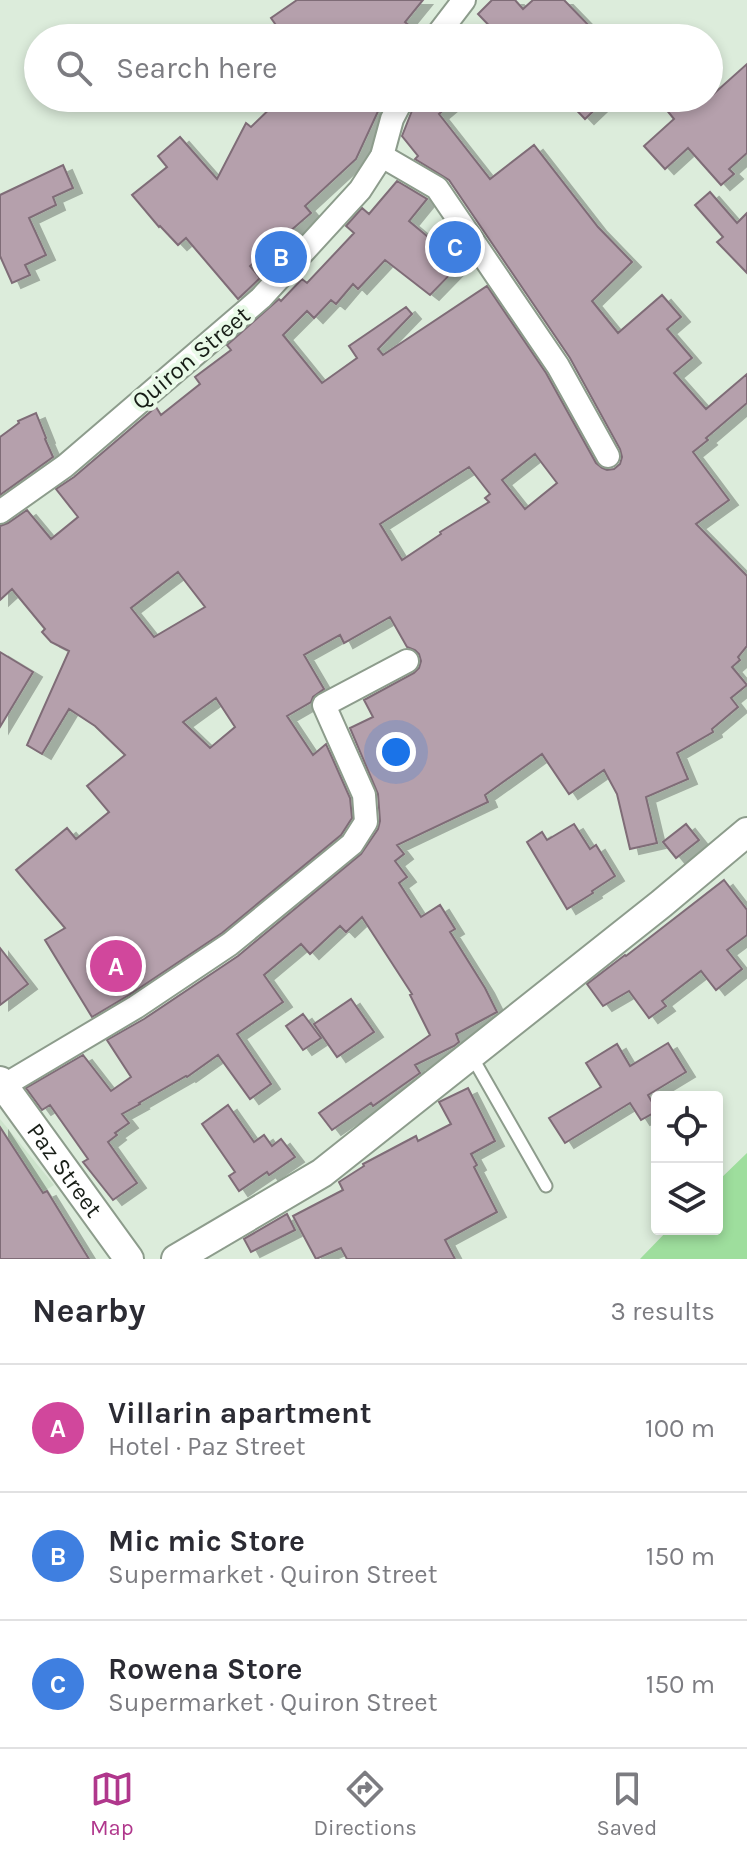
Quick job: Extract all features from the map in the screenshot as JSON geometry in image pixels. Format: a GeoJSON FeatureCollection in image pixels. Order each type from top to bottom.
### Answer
{"type":"FeatureCollection","features":[{"type":"Feature","properties":{"kind":"street"},"geometry":{"type":"LineString","coordinates":[[446,24],[464,0]]}},
{"type":"Feature","properties":{"kind":"street","name":"Quiron Street"},"geometry":{"type":"LineString","coordinates":[[0,512],[65,466],[261,298],[360,190],[382,156],[396,112]]}},
{"type":"Feature","properties":{"kind":"street"},"geometry":{"type":"LineString","coordinates":[[382,156],[437,188],[558,366],[608,456]]}},
{"type":"Feature","properties":{"kind":"street"},"geometry":{"type":"LineString","coordinates":[[2,1084],[136,1007],[230,944],[352,844],[366,822],[364,795],[324,705],[407,661]]}},
{"type":"Feature","properties":{"kind":"street"},"geometry":{"type":"LineString","coordinates":[[176,1259],[322,1173],[747,832]]}},
{"type":"Feature","properties":{"kind":"street","name":"Paz Street"},"geometry":{"type":"LineString","coordinates":[[2,1084],[129,1259]]}},
{"type":"Feature","properties":{"kind":"lane"},"geometry":{"type":"LineString","coordinates":[[470,1054],[546,1186]]}},
{"type":"Feature","properties":{"kind":"shaded area"},"geometry":{"type":"Polygon","coordinates":[[[0,1119],[54,1185],[0,1219],[0,1119]]]}},
{"type":"Feature","properties":{"kind":"shaded area"},"geometry":{"type":"Polygon","coordinates":[[[747,1153],[747,1259],[640,1259],[663,1235],[723,1235],[723,1176],[747,1153]]]}},
{"type":"Feature","properties":{"kind":"building"},"geometry":{"type":"Polygon","coordinates":[[[297,0],[423,0],[405,22],[407,24],[275,24],[271,18],[297,0]]]}},
{"type":"Feature","properties":{"kind":"building"},"geometry":{"type":"Polygon","coordinates":[[[492,0],[515,0],[523,9],[533,0],[564,0],[587,24],[488,24],[478,14],[492,0]]]}},
{"type":"Feature","properties":{"kind":"building"},"geometry":{"type":"Polygon","coordinates":[[[747,64],[747,153],[729,169],[734,174],[721,185],[688,148],[665,169],[644,146],[674,119],[668,112],[723,112],[723,85],[747,64]]]}},
{"type":"Feature","properties":{"kind":"building"},"geometry":{"type":"Polygon","coordinates":[[[267,112],[378,112],[356,159],[305,206],[311,213],[250,266],[260,278],[238,299],[186,238],[178,245],[132,195],[167,167],[158,156],[180,137],[217,179],[246,123],[251,127],[267,112]]]}},
{"type":"Feature","properties":{"kind":"building"},"geometry":{"type":"Polygon","coordinates":[[[411,112],[441,112],[439,114],[490,179],[534,145],[598,227],[632,262],[592,301],[618,333],[662,295],[681,317],[667,329],[692,358],[674,373],[706,409],[747,374],[747,403],[693,452],[729,500],[696,524],[747,576],[747,646],[738,657],[740,660],[732,667],[747,685],[731,698],[738,707],[712,729],[713,732],[677,753],[688,779],[646,797],[657,843],[630,849],[617,794],[604,770],[569,794],[542,754],[485,795],[488,802],[397,845],[404,854],[395,861],[407,877],[399,883],[421,917],[440,905],[455,929],[450,932],[497,1012],[456,1034],[459,1042],[454,1046],[415,1065],[420,1073],[332,1130],[319,1113],[430,1035],[412,994],[362,917],[346,932],[340,926],[310,954],[301,944],[264,975],[283,1002],[237,1034],[271,1084],[250,1099],[218,1055],[187,1077],[122,1114],[129,1123],[108,1142],[137,1183],[113,1200],[83,1162],[88,1159],[50,1105],[42,1110],[26,1088],[83,1055],[111,1091],[131,1077],[107,1040],[238,956],[361,854],[378,829],[378,794],[350,728],[373,717],[364,700],[414,673],[421,661],[415,650],[407,647],[390,617],[344,643],[340,635],[304,655],[324,689],[311,702],[287,716],[313,755],[326,744],[350,798],[352,818],[341,835],[222,933],[92,1017],[45,940],[65,928],[16,870],[67,828],[76,839],[109,812],[87,786],[125,755],[95,726],[69,709],[42,754],[27,745],[69,651],[51,642],[42,632],[45,629],[12,589],[0,600],[0,526],[27,510],[51,539],[78,517],[56,489],[156,407],[161,415],[200,384],[195,377],[231,350],[227,345],[279,299],[281,301],[302,279],[307,283],[354,233],[346,226],[362,208],[369,214],[397,181],[427,199],[409,221],[440,247],[452,235],[467,257],[430,295],[385,260],[358,289],[353,284],[336,304],[331,300],[314,318],[307,311],[283,335],[322,383],[357,358],[349,346],[406,307],[412,314],[378,349],[383,355],[487,286],[546,373],[596,463],[607,470],[620,464],[620,449],[570,358],[449,180],[415,159],[418,156],[402,136],[411,112]],[[535,454],[502,480],[525,509],[557,483],[535,454]],[[469,467],[380,524],[402,560],[489,502],[485,498],[490,494],[469,467]],[[178,572],[131,608],[154,637],[205,607],[178,572]],[[216,698],[183,722],[210,748],[235,727],[216,698]]]}},
{"type":"Feature","properties":{"kind":"building"},"geometry":{"type":"Polygon","coordinates":[[[578,112],[592,112],[585,119],[578,112]]]}},
{"type":"Feature","properties":{"kind":"building"},"geometry":{"type":"Polygon","coordinates":[[[63,165],[73,188],[53,197],[56,205],[29,218],[46,255],[25,265],[30,275],[12,283],[0,256],[0,195],[63,165]]]}},
{"type":"Feature","properties":{"kind":"building"},"geometry":{"type":"Polygon","coordinates":[[[710,192],[737,223],[747,213],[747,273],[717,242],[723,237],[695,205],[710,192]]]}},
{"type":"Feature","properties":{"kind":"building"},"geometry":{"type":"Polygon","coordinates":[[[36,413],[53,457],[0,495],[0,437],[18,421],[36,413]]]}},
{"type":"Feature","properties":{"kind":"building"},"geometry":{"type":"Polygon","coordinates":[[[0,652],[33,672],[0,727],[0,652]]]}},
{"type":"Feature","properties":{"kind":"building"},"geometry":{"type":"Polygon","coordinates":[[[574,824],[590,849],[596,845],[615,876],[567,909],[527,842],[542,832],[547,840],[574,824]]]}},
{"type":"Feature","properties":{"kind":"building"},"geometry":{"type":"Polygon","coordinates":[[[686,824],[699,840],[676,858],[663,842],[686,824]]]}},
{"type":"Feature","properties":{"kind":"building"},"geometry":{"type":"Polygon","coordinates":[[[724,880],[747,910],[747,935],[727,950],[742,969],[716,990],[701,971],[662,1001],[666,1006],[649,1018],[629,991],[603,1006],[587,984],[724,880]]]}},
{"type":"Feature","properties":{"kind":"building"},"geometry":{"type":"Polygon","coordinates":[[[0,948],[28,984],[0,1005],[0,948]]]}},
{"type":"Feature","properties":{"kind":"building"},"geometry":{"type":"Polygon","coordinates":[[[351,999],[374,1032],[337,1057],[314,1024],[351,999]]]}},
{"type":"Feature","properties":{"kind":"building"},"geometry":{"type":"Polygon","coordinates":[[[303,1014],[321,1038],[303,1050],[286,1026],[303,1014]]]}},
{"type":"Feature","properties":{"kind":"building"},"geometry":{"type":"Polygon","coordinates":[[[668,1043],[686,1072],[651,1091],[648,1095],[651,1114],[641,1120],[630,1103],[565,1143],[549,1118],[601,1087],[586,1063],[617,1044],[630,1066],[668,1043]]]}},
{"type":"Feature","properties":{"kind":"building"},"geometry":{"type":"Polygon","coordinates":[[[468,1088],[495,1141],[471,1154],[477,1165],[474,1167],[497,1212],[445,1240],[455,1259],[347,1259],[341,1248],[316,1259],[293,1216],[343,1190],[339,1182],[363,1164],[416,1136],[418,1141],[451,1124],[439,1102],[468,1088]]]}},
{"type":"Feature","properties":{"kind":"building"},"geometry":{"type":"Polygon","coordinates":[[[228,1105],[254,1142],[264,1135],[272,1146],[281,1139],[295,1157],[239,1191],[229,1176],[235,1172],[202,1124],[228,1105]]]}},
{"type":"Feature","properties":{"kind":"building"},"geometry":{"type":"Polygon","coordinates":[[[0,1127],[43,1193],[47,1191],[89,1259],[0,1259],[0,1127]]]}},
{"type":"Feature","properties":{"kind":"building"},"geometry":{"type":"Polygon","coordinates":[[[287,1214],[295,1230],[251,1252],[244,1239],[287,1214]]]}},
{"type":"Feature","properties":{"kind":"place","name":"Rowena Store"},"geometry":{"type":"Point","coordinates":[455,247]}},
{"type":"Feature","properties":{"kind":"place","name":"Mic mic Store"},"geometry":{"type":"Point","coordinates":[281,257]}},
{"type":"Feature","properties":{"kind":"place","name":"Villarin apartment"},"geometry":{"type":"Point","coordinates":[116,966]}}]}
